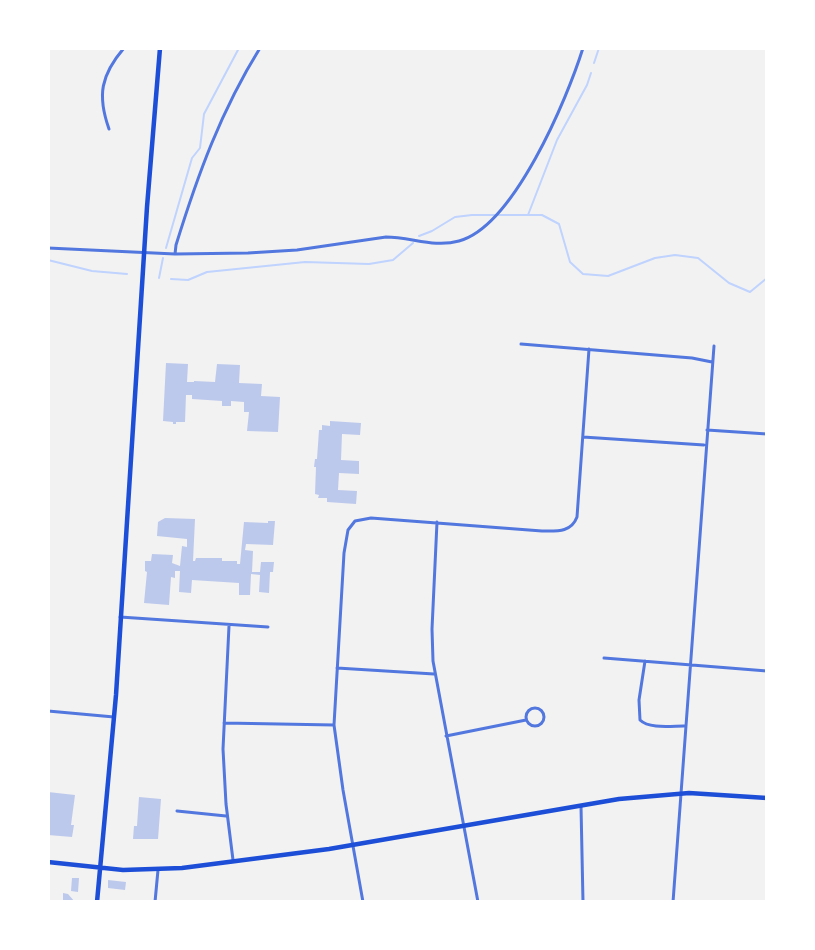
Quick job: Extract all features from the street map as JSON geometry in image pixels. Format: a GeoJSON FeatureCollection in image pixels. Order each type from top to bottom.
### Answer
{"type":"FeatureCollection","features":[{"type":"Feature","properties":{"kind":"main road"},"geometry":{"type":"LineString","coordinates":[[97,902],[114,717],[144,251],[160,48]]}},
{"type":"Feature","properties":{"kind":"main road"},"geometry":{"type":"LineString","coordinates":[[48,862],[100,868],[158,870],[233,862],[353,844],[581,804],[680,793],[767,798]]}},
{"type":"Feature","properties":{"kind":"street"},"geometry":{"type":"LineString","coordinates":[[109,129],[102,106],[102,85],[112,64],[124,48]]}},
{"type":"Feature","properties":{"kind":"street"},"geometry":{"type":"LineString","coordinates":[[175,254],[195,183],[217,127],[260,48]]}},
{"type":"Feature","properties":{"kind":"street"},"geometry":{"type":"LineString","coordinates":[[48,248],[175,254],[276,252],[386,237],[441,244],[456,242],[472,236],[486,226],[505,206],[557,115],[583,48]]}},
{"type":"Feature","properties":{"kind":"street"},"geometry":{"type":"LineString","coordinates":[[521,344],[692,358],[712,362]]}},
{"type":"Feature","properties":{"kind":"street"},"geometry":{"type":"LineString","coordinates":[[673,902],[684,726],[714,346]]}},
{"type":"Feature","properties":{"kind":"street"},"geometry":{"type":"LineString","coordinates":[[363,902],[334,724],[345,544],[349,528],[361,518],[559,531],[573,526],[577,518],[589,349]]}},
{"type":"Feature","properties":{"kind":"street"},"geometry":{"type":"LineString","coordinates":[[707,430],[767,434]]}},
{"type":"Feature","properties":{"kind":"street"},"geometry":{"type":"LineString","coordinates":[[584,437],[705,445]]}},
{"type":"Feature","properties":{"kind":"street"},"geometry":{"type":"LineString","coordinates":[[437,522],[432,629],[434,674],[478,902]]}},
{"type":"Feature","properties":{"kind":"street"},"geometry":{"type":"LineString","coordinates":[[120,617],[268,627]]}},
{"type":"Feature","properties":{"kind":"street"},"geometry":{"type":"LineString","coordinates":[[230,626],[223,771],[233,862]]}},
{"type":"Feature","properties":{"kind":"street"},"geometry":{"type":"LineString","coordinates":[[604,658],[767,671]]}},
{"type":"Feature","properties":{"kind":"street"},"geometry":{"type":"LineString","coordinates":[[645,661],[639,700],[640,720],[644,724],[651,725],[684,726]]}},
{"type":"Feature","properties":{"kind":"street"},"geometry":{"type":"LineString","coordinates":[[337,668],[434,674]]}},
{"type":"Feature","properties":{"kind":"street"},"geometry":{"type":"LineString","coordinates":[[537,708],[544,714],[542,723],[537,726],[531,726],[526,720],[527,713],[531,709],[537,708]]}},
{"type":"Feature","properties":{"kind":"street"},"geometry":{"type":"LineString","coordinates":[[48,711],[114,717]]}},
{"type":"Feature","properties":{"kind":"street"},"geometry":{"type":"LineString","coordinates":[[446,735],[526,720]]}},
{"type":"Feature","properties":{"kind":"street"},"geometry":{"type":"LineString","coordinates":[[224,723],[334,724]]}},
{"type":"Feature","properties":{"kind":"street"},"geometry":{"type":"LineString","coordinates":[[581,804],[583,902]]}},
{"type":"Feature","properties":{"kind":"street"},"geometry":{"type":"LineString","coordinates":[[177,811],[227,816]]}},
{"type":"Feature","properties":{"kind":"street"},"geometry":{"type":"LineString","coordinates":[[155,902],[158,870]]}},
{"type":"Feature","properties":{"kind":"building"},"geometry":{"type":"Polygon","coordinates":[[[166,363],[188,364],[187,382],[215,382],[217,364],[240,365],[239,383],[262,384],[261,396],[280,397],[278,432],[247,431],[249,412],[244,412],[244,402],[231,401],[231,406],[222,406],[222,401],[192,399],[192,395],[186,395],[185,422],[173,424],[173,422],[163,421],[166,363]]]}},
{"type":"Feature","properties":{"kind":"building"},"geometry":{"type":"Polygon","coordinates":[[[330,421],[361,423],[360,435],[342,434],[341,460],[359,461],[359,474],[339,473],[338,490],[357,491],[356,504],[327,502],[327,498],[318,498],[319,495],[315,494],[316,467],[314,467],[315,459],[317,459],[319,430],[322,430],[322,425],[330,426],[330,421]]]}},
{"type":"Feature","properties":{"kind":"building"},"geometry":{"type":"Polygon","coordinates":[[[165,518],[195,519],[193,561],[196,558],[222,558],[222,561],[237,561],[237,564],[240,564],[244,522],[275,521],[273,545],[246,544],[245,550],[253,551],[252,572],[260,572],[261,562],[274,562],[273,572],[270,572],[269,593],[259,592],[260,575],[251,574],[250,595],[239,595],[239,583],[192,580],[191,593],[179,592],[180,571],[175,571],[175,578],[171,577],[169,605],[144,603],[147,572],[145,561],[151,561],[152,554],[173,555],[172,563],[180,566],[182,546],[187,547],[187,539],[157,536],[158,522],[165,518]]]}},
{"type":"Feature","properties":{"kind":"building"},"geometry":{"type":"Polygon","coordinates":[[[48,792],[75,795],[71,825],[74,825],[72,837],[48,835],[48,792]]]}},
{"type":"Feature","properties":{"kind":"building"},"geometry":{"type":"Polygon","coordinates":[[[139,797],[161,799],[158,839],[133,839],[134,826],[137,826],[139,797]]]}},
{"type":"Feature","properties":{"kind":"building"},"geometry":{"type":"Polygon","coordinates":[[[72,878],[79,878],[78,892],[71,891],[72,878]]]}},
{"type":"Feature","properties":{"kind":"building"},"geometry":{"type":"Polygon","coordinates":[[[108,880],[126,882],[125,890],[108,888],[108,880]]]}},
{"type":"Feature","properties":{"kind":"building"},"geometry":{"type":"Polygon","coordinates":[[[63,893],[68,894],[75,902],[63,902],[63,893]]]}},
{"type":"Feature","properties":{"kind":"waterway"},"geometry":{"type":"LineString","coordinates":[[166,248],[192,158],[200,148],[204,114],[239,48]]}},
{"type":"Feature","properties":{"kind":"waterway"},"geometry":{"type":"LineString","coordinates":[[594,63],[599,48]]}},
{"type":"Feature","properties":{"kind":"waterway"},"geometry":{"type":"LineString","coordinates":[[528,215],[557,140],[587,85],[591,73]]}},
{"type":"Feature","properties":{"kind":"waterway"},"geometry":{"type":"LineString","coordinates":[[419,236],[455,217],[542,215],[559,224],[570,262],[583,274],[608,276],[655,258],[675,255],[698,258],[729,283],[750,292],[767,278]]}},
{"type":"Feature","properties":{"kind":"waterway"},"geometry":{"type":"LineString","coordinates":[[171,279],[188,280],[207,272],[305,262],[369,264],[393,260],[413,243]]}},
{"type":"Feature","properties":{"kind":"waterway"},"geometry":{"type":"LineString","coordinates":[[159,278],[163,258]]}},
{"type":"Feature","properties":{"kind":"waterway"},"geometry":{"type":"LineString","coordinates":[[48,260],[92,271],[127,274]]}}]}
